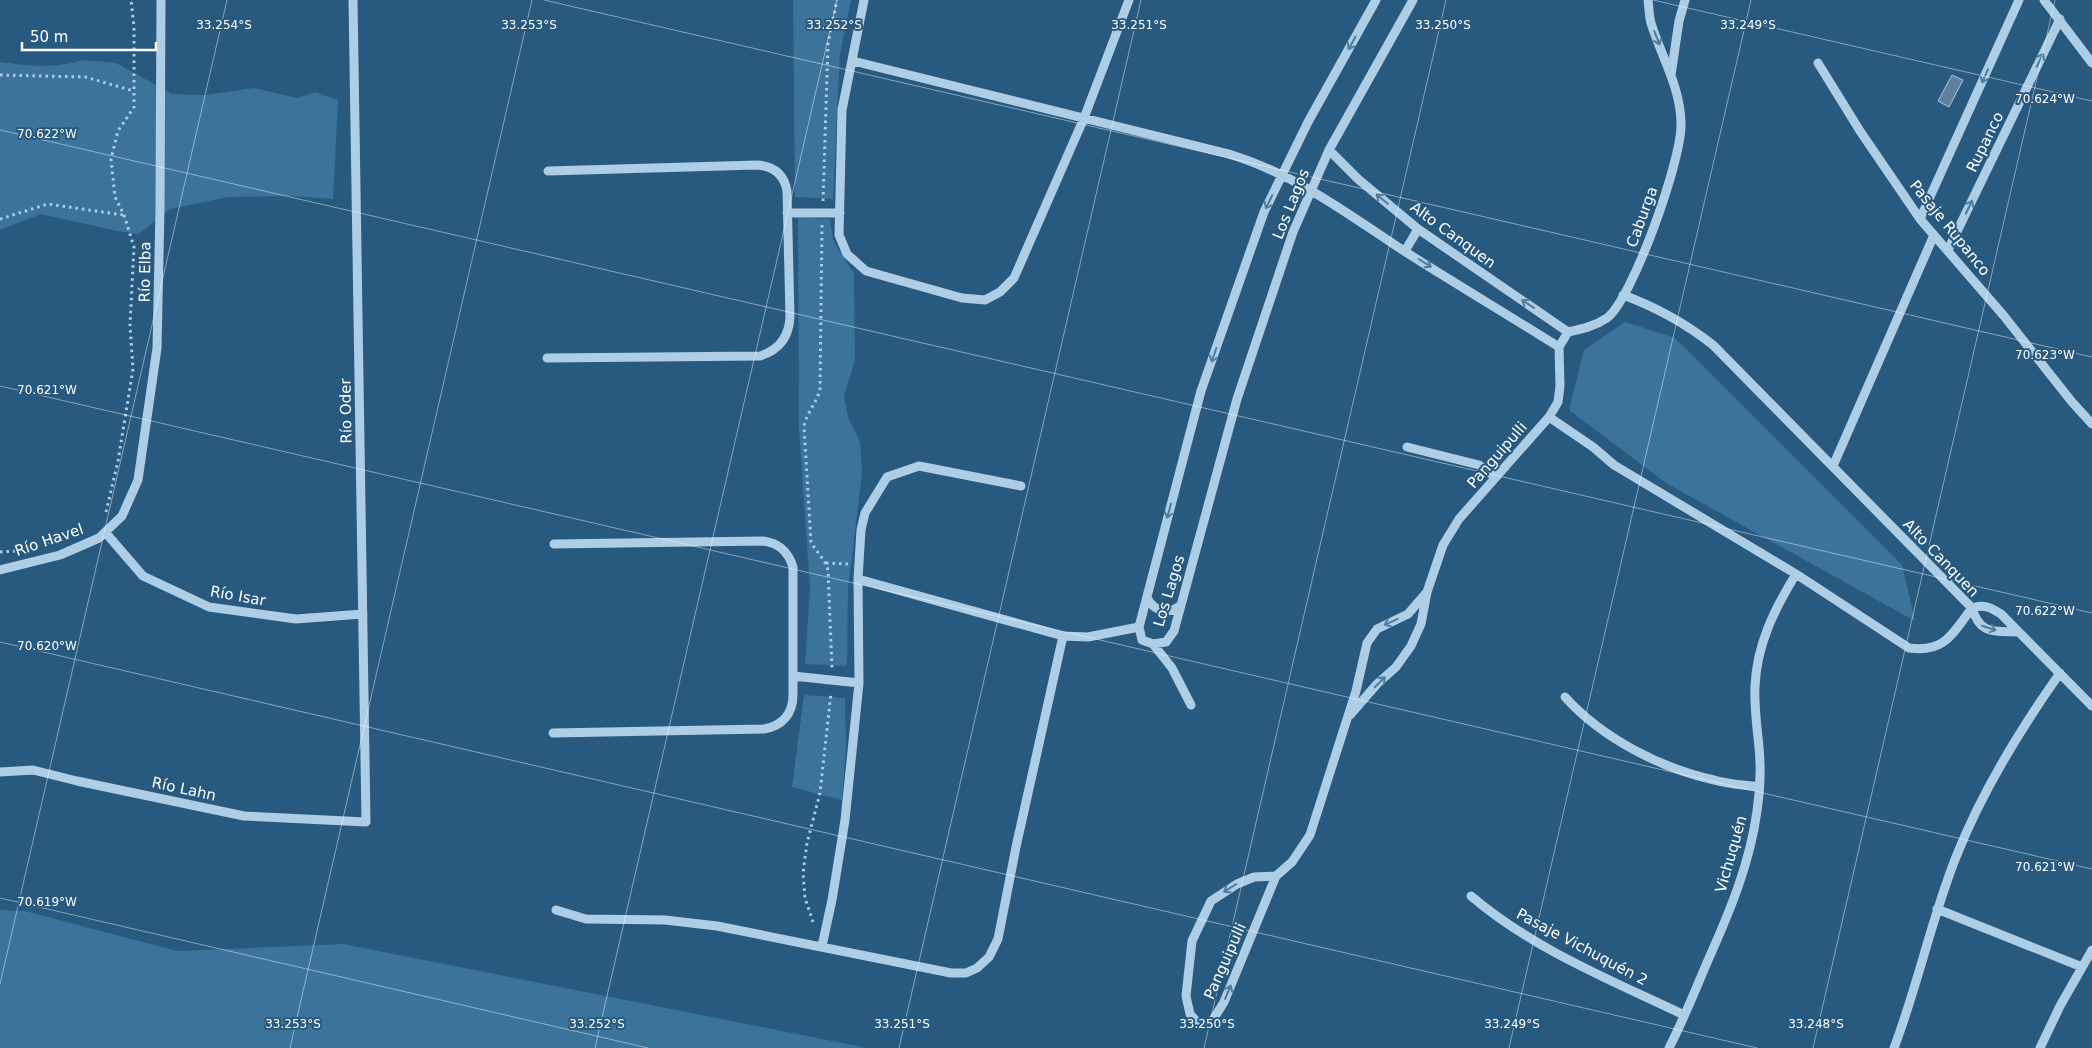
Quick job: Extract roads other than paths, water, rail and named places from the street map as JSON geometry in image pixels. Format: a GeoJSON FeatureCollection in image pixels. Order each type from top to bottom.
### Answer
{"type":"FeatureCollection","features":[{"type":"Feature","properties":{"kind":"street","name":"Río Elba"},"geometry":{"type":"LineString","coordinates":[[105,532],[122,516],[138,480],[157,348],[162,0]]}},
{"type":"Feature","properties":{"kind":"street","name":"Río Oder"},"geometry":{"type":"LineString","coordinates":[[353,0],[366,822]]}},
{"type":"Feature","properties":{"kind":"street"},"geometry":{"type":"LineString","coordinates":[[864,0],[842,110],[839,235],[847,254],[866,270],[962,298],[985,300],[1000,292],[1014,278],[1084,118],[1129,0]]}},
{"type":"Feature","properties":{"kind":"street","name":"Los Lagos"},"geometry":{"type":"LineString","coordinates":[[1376,0],[1308,122],[1264,212],[1202,391],[1139,627],[1142,640],[1154,644],[1166,642],[1174,631],[1236,399],[1293,232],[1329,150],[1413,0]]}},
{"type":"Feature","properties":{"kind":"street","name":"Caburga"},"geometry":{"type":"LineString","coordinates":[[1568,332],[1588,328],[1608,317],[1623,295],[1642,258],[1676,163],[1682,124],[1671,76],[1650,21],[1648,0]]}},
{"type":"Feature","properties":{"kind":"street","name":"Caburga"},"geometry":{"type":"LineString","coordinates":[[1671,76],[1679,21],[1685,0]]}},
{"type":"Feature","properties":{"kind":"street","name":"Rupanco"},"geometry":{"type":"LineString","coordinates":[[1920,219],[2019,0]]}},
{"type":"Feature","properties":{"kind":"street"},"geometry":{"type":"LineString","coordinates":[[2044,0],[2092,64]]}},
{"type":"Feature","properties":{"kind":"street","name":"Rupanco"},"geometry":{"type":"LineString","coordinates":[[1948,250],[2060,19]]}},
{"type":"Feature","properties":{"kind":"street"},"geometry":{"type":"LineString","coordinates":[[853,61],[1229,154],[1283,174],[1311,189],[1559,348],[1568,332]]}},
{"type":"Feature","properties":{"kind":"street","name":"Pasaje Rupanco"},"geometry":{"type":"LineString","coordinates":[[1818,63],[1860,130],[1920,219],[2004,316],[2072,402],[2092,424]]}},
{"type":"Feature","properties":{"kind":"street","name":"Alto Canquen"},"geometry":{"type":"LineString","coordinates":[[1329,150],[1358,179],[1418,229],[1568,332]]}},
{"type":"Feature","properties":{"kind":"street"},"geometry":{"type":"LineString","coordinates":[[548,171],[765,165],[773,169],[783,179],[787,191],[789,326],[786,335],[776,349],[760,356],[548,358]]}},
{"type":"Feature","properties":{"kind":"street"},"geometry":{"type":"LineString","coordinates":[[787,213],[840,213]]}},
{"type":"Feature","properties":{"kind":"street"},"geometry":{"type":"LineString","coordinates":[[1405,251],[1418,229]]}},
{"type":"Feature","properties":{"kind":"street"},"geometry":{"type":"LineString","coordinates":[[1833,466],[1934,235]]}},
{"type":"Feature","properties":{"kind":"street","name":"Alto Canquen"},"geometry":{"type":"LineString","coordinates":[[1549,417],[1593,447],[1614,465],[1796,574],[1909,648],[1927,650],[1942,644],[1951,636],[1972,608],[1713,345],[1664,312],[1623,295]]}},
{"type":"Feature","properties":{"kind":"street","name":"Panguipulli"},"geometry":{"type":"LineString","coordinates":[[1347,718],[1377,684],[1396,667],[1411,646],[1421,624],[1427,592],[1443,545],[1459,519],[1549,417],[1558,402],[1560,386],[1559,348]]}},
{"type":"Feature","properties":{"kind":"street"},"geometry":{"type":"LineString","coordinates":[[1407,447],[1479,466],[1495,477]]}},
{"type":"Feature","properties":{"kind":"street"},"geometry":{"type":"LineString","coordinates":[[822,946],[846,820],[859,683],[858,565],[861,530],[865,513],[887,477],[919,466],[1021,486]]}},
{"type":"Feature","properties":{"kind":"street","name":"Río Havel"},"geometry":{"type":"LineString","coordinates":[[0,570],[60,555],[99,538],[105,532]]}},
{"type":"Feature","properties":{"kind":"street","name":"Río Isar"},"geometry":{"type":"LineString","coordinates":[[105,532],[143,576],[209,607],[296,619],[363,614]]}},
{"type":"Feature","properties":{"kind":"street"},"geometry":{"type":"LineString","coordinates":[[553,733],[771,728],[783,720],[791,709],[793,676],[793,567],[786,552],[775,544],[763,541],[554,544]]}},
{"type":"Feature","properties":{"kind":"street","name":"Vichuquén"},"geometry":{"type":"LineString","coordinates":[[1669,1048],[1724,924],[1741,880],[1753,837],[1759,787],[1759,748],[1756,729],[1755,687],[1757,664],[1769,621],[1796,574]]}},
{"type":"Feature","properties":{"kind":"street"},"geometry":{"type":"LineString","coordinates":[[858,580],[1063,636],[1088,637],[1139,627]]}},
{"type":"Feature","properties":{"kind":"street","name":"Panguipulli"},"geometry":{"type":"LineString","coordinates":[[1276,876],[1254,877],[1237,884],[1210,901],[1192,941],[1186,996],[1190,1014],[1198,1022],[1211,1023],[1224,1002],[1276,876],[1292,862],[1310,835],[1347,718],[1367,642],[1377,629],[1408,614],[1427,592]]}},
{"type":"Feature","properties":{"kind":"street"},"geometry":{"type":"LineString","coordinates":[[1147,598],[1150,605],[1159,611],[1172,611],[1181,605]]}},
{"type":"Feature","properties":{"kind":"street"},"geometry":{"type":"LineString","coordinates":[[2018,632],[1985,629],[1978,623],[1972,608],[1980,605],[1993,609],[2006,619],[2092,706]]}},
{"type":"Feature","properties":{"kind":"street"},"geometry":{"type":"LineString","coordinates":[[556,910],[586,919],[639,918],[691,922],[958,974],[977,968],[989,957],[998,939],[1016,847],[1063,636]]}},
{"type":"Feature","properties":{"kind":"street"},"geometry":{"type":"LineString","coordinates":[[1154,644],[1172,668],[1191,705]]}},
{"type":"Feature","properties":{"kind":"street"},"geometry":{"type":"LineString","coordinates":[[1894,1048],[1956,857],[1994,778],[2032,714],[2060,673]]}},
{"type":"Feature","properties":{"kind":"street"},"geometry":{"type":"LineString","coordinates":[[793,676],[859,683]]}},
{"type":"Feature","properties":{"kind":"street"},"geometry":{"type":"LineString","coordinates":[[1565,697],[1582,716],[1609,734],[1644,754],[1680,771],[1714,780],[1759,787]]}},
{"type":"Feature","properties":{"kind":"street","name":"Río Lahn"},"geometry":{"type":"LineString","coordinates":[[0,772],[33,770],[244,816],[366,822]]}},
{"type":"Feature","properties":{"kind":"street","name":"Pasaje Vichuquén 2"},"geometry":{"type":"LineString","coordinates":[[1471,896],[1494,916],[1539,944],[1684,1015]]}},
{"type":"Feature","properties":{"kind":"street"},"geometry":{"type":"LineString","coordinates":[[1938,909],[2082,966]]}},
{"type":"Feature","properties":{"kind":"street"},"geometry":{"type":"LineString","coordinates":[[2040,1048],[2092,950]]}}]}
